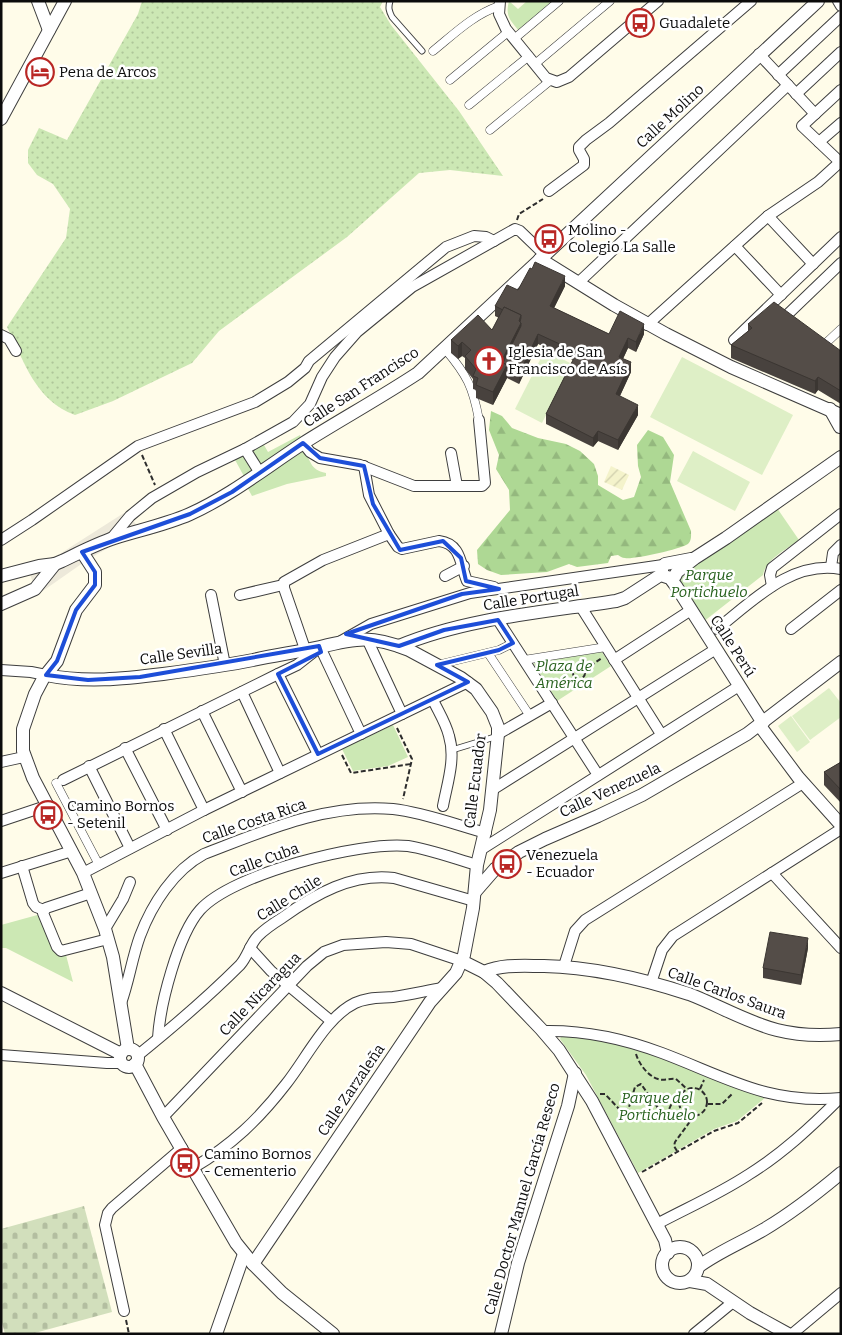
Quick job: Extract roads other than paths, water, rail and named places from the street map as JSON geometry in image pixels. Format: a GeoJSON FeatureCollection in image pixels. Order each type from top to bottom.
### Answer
{"type":"FeatureCollection","features":[{"type":"Feature","properties":{"kind":"street"},"geometry":{"type":"LineString","coordinates":[[38,1],[49,30]]}},
{"type":"Feature","properties":{"kind":"street"},"geometry":{"type":"LineString","coordinates":[[1,119],[65,1]]}},
{"type":"Feature","properties":{"kind":"street"},"geometry":{"type":"LineString","coordinates":[[450,80],[559,1]]}},
{"type":"Feature","properties":{"kind":"street"},"geometry":{"type":"LineString","coordinates":[[470,105],[610,1]]}},
{"type":"Feature","properties":{"kind":"street"},"geometry":{"type":"LineString","coordinates":[[490,130],[554,81],[569,77],[658,1]]}},
{"type":"Feature","properties":{"kind":"street"},"geometry":{"type":"LineString","coordinates":[[549,191],[584,165],[584,159],[579,150],[582,143],[610,123],[751,1]]}},
{"type":"Feature","properties":{"kind":"street","name":"Calle Molino"},"geometry":{"type":"LineString","coordinates":[[542,257],[818,1]]}},
{"type":"Feature","properties":{"kind":"street"},"geometry":{"type":"LineString","coordinates":[[838,1],[841,6]]}},
{"type":"Feature","properties":{"kind":"street"},"geometry":{"type":"LineString","coordinates":[[433,51],[475,17],[499,4],[499,14],[502,22],[511,36],[546,78],[554,81]]}},
{"type":"Feature","properties":{"kind":"street"},"geometry":{"type":"LineString","coordinates":[[778,74],[841,16]]}},
{"type":"Feature","properties":{"kind":"street"},"geometry":{"type":"LineString","coordinates":[[796,94],[841,52]]}},
{"type":"Feature","properties":{"kind":"street"},"geometry":{"type":"LineString","coordinates":[[759,54],[815,114]]}},
{"type":"Feature","properties":{"kind":"street"},"geometry":{"type":"LineString","coordinates":[[578,283],[788,85]]}},
{"type":"Feature","properties":{"kind":"street"},"geometry":{"type":"LineString","coordinates":[[648,325],[768,216],[818,182],[839,160],[802,126],[841,90]]}},
{"type":"Feature","properties":{"kind":"street"},"geometry":{"type":"LineString","coordinates":[[819,142],[841,122]]}},
{"type":"Feature","properties":{"kind":"street"},"geometry":{"type":"LineString","coordinates":[[768,216],[813,264]]}},
{"type":"Feature","properties":{"kind":"street"},"geometry":{"type":"LineString","coordinates":[[111,539],[130,516],[159,494],[197,472],[245,449],[300,417],[310,404],[324,374],[357,332],[404,292],[515,229],[520,230],[542,257],[578,283],[648,325],[731,367],[835,412],[841,427],[839,434],[841,438]]}},
{"type":"Feature","properties":{"kind":"street"},"geometry":{"type":"LineString","coordinates":[[1,540],[39,516],[138,446],[255,402],[288,382],[305,368],[310,361],[446,247],[474,236],[486,237],[494,241]]}},
{"type":"Feature","properties":{"kind":"street"},"geometry":{"type":"LineString","coordinates":[[734,340],[841,237]]}},
{"type":"Feature","properties":{"kind":"street"},"geometry":{"type":"LineString","coordinates":[[735,246],[781,295]]}},
{"type":"Feature","properties":{"kind":"street","name":"Calle San Francisco"},"geometry":{"type":"LineString","coordinates":[[55,564],[111,539],[142,531],[190,514],[247,482],[303,443],[359,411],[418,373],[542,257]]}},
{"type":"Feature","properties":{"kind":"street"},"geometry":{"type":"LineString","coordinates":[[772,303],[792,317],[841,263]]}},
{"type":"Feature","properties":{"kind":"street"},"geometry":{"type":"LineString","coordinates":[[826,343],[841,328]]}},
{"type":"Feature","properties":{"kind":"street"},"geometry":{"type":"LineString","coordinates":[[1,335],[9,339],[16,351]]}},
{"type":"Feature","properties":{"kind":"street"},"geometry":{"type":"LineString","coordinates":[[303,443],[310,452],[320,458],[364,466],[414,486],[485,485],[479,420],[473,390],[463,371],[445,349]]}},
{"type":"Feature","properties":{"kind":"street"},"geometry":{"type":"LineString","coordinates":[[305,368],[324,374]]}},
{"type":"Feature","properties":{"kind":"street","name":"Calle Portugal"},"geometry":{"type":"LineString","coordinates":[[399,646],[444,630],[621,600],[671,574],[734,533],[838,458],[841,447]]}},
{"type":"Feature","properties":{"kind":"street"},"geometry":{"type":"LineString","coordinates":[[245,449],[260,472]]}},
{"type":"Feature","properties":{"kind":"street"},"geometry":{"type":"LineString","coordinates":[[451,453],[457,486]]}},
{"type":"Feature","properties":{"kind":"street"},"geometry":{"type":"LineString","coordinates":[[364,466],[369,495],[389,534],[398,547],[402,549],[439,540],[443,541],[458,553],[464,566],[467,581],[499,589]]}},
{"type":"Feature","properties":{"kind":"street"},"geometry":{"type":"LineString","coordinates":[[772,586],[770,575],[772,568],[841,514]]}},
{"type":"Feature","properties":{"kind":"street"},"geometry":{"type":"LineString","coordinates":[[240,595],[283,585],[287,580],[323,560],[389,534]]}},
{"type":"Feature","properties":{"kind":"street"},"geometry":{"type":"LineString","coordinates":[[717,629],[772,586],[807,569],[836,568],[833,554],[841,545]]}},
{"type":"Feature","properties":{"kind":"street"},"geometry":{"type":"LineString","coordinates":[[82,552],[95,572],[95,585],[80,603],[57,661],[38,687],[25,722],[22,744],[24,758],[83,873],[106,934],[121,1003],[128,1057],[230,1234],[244,1254],[287,1298],[333,1334]]}},
{"type":"Feature","properties":{"kind":"street"},"geometry":{"type":"LineString","coordinates":[[1,576],[55,564]]}},
{"type":"Feature","properties":{"kind":"street"},"geometry":{"type":"LineString","coordinates":[[1,604],[29,593],[37,587],[55,564]]}},
{"type":"Feature","properties":{"kind":"street"},"geometry":{"type":"LineString","coordinates":[[445,576],[464,566]]}},
{"type":"Feature","properties":{"kind":"street"},"geometry":{"type":"LineString","coordinates":[[32,568],[38,574],[37,587]]}},
{"type":"Feature","properties":{"kind":"street"},"geometry":{"type":"LineString","coordinates":[[341,641],[371,624],[462,594],[671,574]]}},
{"type":"Feature","properties":{"kind":"street","name":"Calle Perú"},"geometry":{"type":"LineString","coordinates":[[671,574],[691,610],[762,724],[803,783],[841,825]]}},
{"type":"Feature","properties":{"kind":"street"},"geometry":{"type":"LineString","coordinates":[[283,585],[305,649]]}},
{"type":"Feature","properties":{"kind":"street"},"geometry":{"type":"LineString","coordinates":[[791,629],[841,590]]}},
{"type":"Feature","properties":{"kind":"street"},"geometry":{"type":"LineString","coordinates":[[211,594],[226,665]]}},
{"type":"Feature","properties":{"kind":"street"},"geometry":{"type":"LineString","coordinates":[[580,607],[661,734]]}},
{"type":"Feature","properties":{"kind":"street"},"geometry":{"type":"LineString","coordinates":[[524,660],[610,653],[691,610]]}},
{"type":"Feature","properties":{"kind":"street"},"geometry":{"type":"LineString","coordinates":[[498,620],[598,775]]}},
{"type":"Feature","properties":{"kind":"street"},"geometry":{"type":"LineString","coordinates":[[367,639],[398,717]]}},
{"type":"Feature","properties":{"kind":"street","name":"Calle Ecuador"},"geometry":{"type":"LineString","coordinates":[[320,647],[341,641],[367,639],[399,646],[468,682],[488,704],[496,720],[498,735],[486,833],[477,865],[474,896],[462,961]]}},
{"type":"Feature","properties":{"kind":"street"},"geometry":{"type":"LineString","coordinates":[[437,665],[499,650],[513,643]]}},
{"type":"Feature","properties":{"kind":"street"},"geometry":{"type":"LineString","coordinates":[[99,865],[59,781],[297,665],[320,647],[360,734]]}},
{"type":"Feature","properties":{"kind":"street","name":"Calle Sevilla"},"geometry":{"type":"LineString","coordinates":[[46,675],[73,679],[110,680],[226,665],[320,647]]}},
{"type":"Feature","properties":{"kind":"street"},"geometry":{"type":"LineString","coordinates":[[492,790],[716,650]]}},
{"type":"Feature","properties":{"kind":"street"},"geometry":{"type":"LineString","coordinates":[[488,653],[530,716]]}},
{"type":"Feature","properties":{"kind":"street","name":"Calle Venezuela"},"geometry":{"type":"LineString","coordinates":[[474,896],[495,869],[519,852],[665,783],[762,724],[841,662]]}},
{"type":"Feature","properties":{"kind":"street"},"geometry":{"type":"LineString","coordinates":[[1,670],[46,675]]}},
{"type":"Feature","properties":{"kind":"street"},"geometry":{"type":"LineString","coordinates":[[278,674],[318,754]]}},
{"type":"Feature","properties":{"kind":"street"},"geometry":{"type":"LineString","coordinates":[[83,873],[204,810],[468,682]]}},
{"type":"Feature","properties":{"kind":"street"},"geometry":{"type":"LineString","coordinates":[[482,849],[661,734],[740,686]]}},
{"type":"Feature","properties":{"kind":"street"},"geometry":{"type":"LineString","coordinates":[[242,692],[280,773]]}},
{"type":"Feature","properties":{"kind":"street"},"geometry":{"type":"LineString","coordinates":[[498,735],[530,716],[549,699]]}},
{"type":"Feature","properties":{"kind":"street"},"geometry":{"type":"LineString","coordinates":[[433,700],[447,729],[452,750],[443,806]]}},
{"type":"Feature","properties":{"kind":"street"},"geometry":{"type":"LineString","coordinates":[[202,711],[242,792]]}},
{"type":"Feature","properties":{"kind":"street"},"geometry":{"type":"LineString","coordinates":[[164,729],[204,810]]}},
{"type":"Feature","properties":{"kind":"street"},"geometry":{"type":"LineString","coordinates":[[125,748],[167,830]]}},
{"type":"Feature","properties":{"kind":"street"},"geometry":{"type":"LineString","coordinates":[[1,762],[24,758]]}},
{"type":"Feature","properties":{"kind":"street"},"geometry":{"type":"LineString","coordinates":[[89,766],[130,848]]}},
{"type":"Feature","properties":{"kind":"street"},"geometry":{"type":"LineString","coordinates":[[564,966],[575,931],[585,920],[803,783]]}},
{"type":"Feature","properties":{"kind":"street"},"geometry":{"type":"LineString","coordinates":[[1,821],[48,805]]}},
{"type":"Feature","properties":{"kind":"street","name":"Calle Costa Rica"},"geometry":{"type":"LineString","coordinates":[[121,1003],[145,924],[170,882],[190,862],[204,854],[299,819],[345,810],[379,808],[401,810],[486,833]]}},
{"type":"Feature","properties":{"kind":"street"},"geometry":{"type":"LineString","coordinates":[[651,983],[662,950],[673,936],[841,830]]}},
{"type":"Feature","properties":{"kind":"street","name":"Calle Cuba"},"geometry":{"type":"LineString","coordinates":[[158,1038],[163,999],[184,936],[201,909],[209,901],[228,889],[270,872],[321,856],[388,845],[409,846],[477,865]]}},
{"type":"Feature","properties":{"kind":"street"},"geometry":{"type":"LineString","coordinates":[[1,873],[72,851]]}},
{"type":"Feature","properties":{"kind":"street"},"geometry":{"type":"LineString","coordinates":[[22,866],[33,903],[36,907],[44,910]]}},
{"type":"Feature","properties":{"kind":"street"},"geometry":{"type":"LineString","coordinates":[[772,873],[841,948]]}},
{"type":"Feature","properties":{"kind":"street","name":"Calle Chile"},"geometry":{"type":"LineString","coordinates":[[128,1057],[158,1038],[242,963],[262,932],[295,908],[338,886],[358,879],[383,877],[474,896]]}},
{"type":"Feature","properties":{"kind":"street"},"geometry":{"type":"LineString","coordinates":[[44,910],[58,950],[65,951],[106,934],[130,882]]}},
{"type":"Feature","properties":{"kind":"street"},"geometry":{"type":"LineString","coordinates":[[44,910],[91,893]]}},
{"type":"Feature","properties":{"kind":"street","name":"Calle Nicaragua"},"geometry":{"type":"LineString","coordinates":[[163,1118],[316,957],[324,952],[343,945],[400,942],[434,950],[462,961]]}},
{"type":"Feature","properties":{"kind":"street"},"geometry":{"type":"LineString","coordinates":[[250,948],[271,971],[331,1021]]}},
{"type":"Feature","properties":{"kind":"street"},"geometry":{"type":"LineString","coordinates":[[462,961],[484,972],[497,983],[559,1050],[590,1099],[669,1247]]}},
{"type":"Feature","properties":{"kind":"street","name":"Calle Zarzaleña"},"geometry":{"type":"LineString","coordinates":[[253,1264],[425,1010],[456,973],[462,961]]}},
{"type":"Feature","properties":{"kind":"street","name":"Calle Carlos Saura"},"geometry":{"type":"LineString","coordinates":[[484,972],[503,966],[564,966],[604,972],[651,983],[706,1001],[755,1023],[777,1030],[816,1035],[841,1034]]}},
{"type":"Feature","properties":{"kind":"street"},"geometry":{"type":"LineString","coordinates":[[193,1168],[227,1146],[252,1125],[286,1083],[331,1021],[347,1008],[362,1000],[399,996],[442,988]]}},
{"type":"Feature","properties":{"kind":"street"},"geometry":{"type":"LineString","coordinates":[[1,993],[128,1057]]}},
{"type":"Feature","properties":{"kind":"street"},"geometry":{"type":"LineString","coordinates":[[543,1031],[562,1030],[590,1034],[638,1045],[673,1057],[738,1084],[772,1095],[804,1099],[840,1098]]}},
{"type":"Feature","properties":{"kind":"street"},"geometry":{"type":"LineString","coordinates":[[1,1055],[107,1063],[128,1057]]}},
{"type":"Feature","properties":{"kind":"street","name":"Calle Doctor Manuel García Reseco"},"geometry":{"type":"LineString","coordinates":[[501,1334],[518,1263],[568,1106],[575,1073]]}},
{"type":"Feature","properties":{"kind":"street"},"geometry":{"type":"LineString","coordinates":[[657,1224],[721,1191],[764,1165],[792,1144],[840,1098]]}},
{"type":"Feature","properties":{"kind":"street"},"geometry":{"type":"LineString","coordinates":[[124,1311],[104,1225],[106,1219],[112,1208],[182,1148]]}},
{"type":"Feature","properties":{"kind":"street"},"geometry":{"type":"LineString","coordinates":[[690,1281],[694,1278],[698,1264],[740,1243],[781,1219],[841,1172]]}},
{"type":"Feature","properties":{"kind":"street"},"geometry":{"type":"LineString","coordinates":[[669,1247],[689,1250],[707,1284]]}},
{"type":"Feature","properties":{"kind":"street"},"geometry":{"type":"LineString","coordinates":[[669,1247],[662,1263],[664,1274],[673,1282],[678,1284],[690,1281],[707,1284],[732,1302],[788,1334]]}},
{"type":"Feature","properties":{"kind":"street"},"geometry":{"type":"LineString","coordinates":[[216,1334],[244,1254]]}},
{"type":"Feature","properties":{"kind":"street"},"geometry":{"type":"LineString","coordinates":[[792,1334],[841,1294]]}},
{"type":"Feature","properties":{"kind":"street"},"geometry":{"type":"LineString","coordinates":[[694,1334],[732,1302]]}},
{"type":"Feature","properties":{"kind":"lane"},"geometry":{"type":"LineString","coordinates":[[390,1],[389,11],[392,17],[422,51]]}},
{"type":"Feature","properties":{"kind":"lane"},"geometry":{"type":"LineString","coordinates":[[452,750],[498,735]]}},
{"type":"Feature","properties":{"kind":"place","name":"Guadalete"},"geometry":{"type":"Point","coordinates":[640,23]}},
{"type":"Feature","properties":{"kind":"place","name":"Pena de Arcos"},"geometry":{"type":"Point","coordinates":[40,72]}},
{"type":"Feature","properties":{"kind":"place","name":"Molino - Colegio La Salle"},"geometry":{"type":"Point","coordinates":[549,239]}},
{"type":"Feature","properties":{"kind":"place","name":"Iglesia de San Francisco de Asís"},"geometry":{"type":"Point","coordinates":[489,361]}},
{"type":"Feature","properties":{"kind":"place","name":"Camino Bornos - Setenil"},"geometry":{"type":"Point","coordinates":[48,815]}},
{"type":"Feature","properties":{"kind":"place","name":"Venezuela - Ecuador"},"geometry":{"type":"Point","coordinates":[507,864]}},
{"type":"Feature","properties":{"kind":"place","name":"Camino Bornos - Cementerio"},"geometry":{"type":"Point","coordinates":[185,1163]}},
{"type":"Feature","properties":{"kind":"park label","name":"Parque Portichuelo"},"geometry":{"type":"Point","coordinates":[709,584]}},
{"type":"Feature","properties":{"kind":"park label","name":"Plaza de América"},"geometry":{"type":"Point","coordinates":[564,674]}},
{"type":"Feature","properties":{"kind":"park label","name":"Parque del Portichuelo"},"geometry":{"type":"Point","coordinates":[657,1106]}}]}
